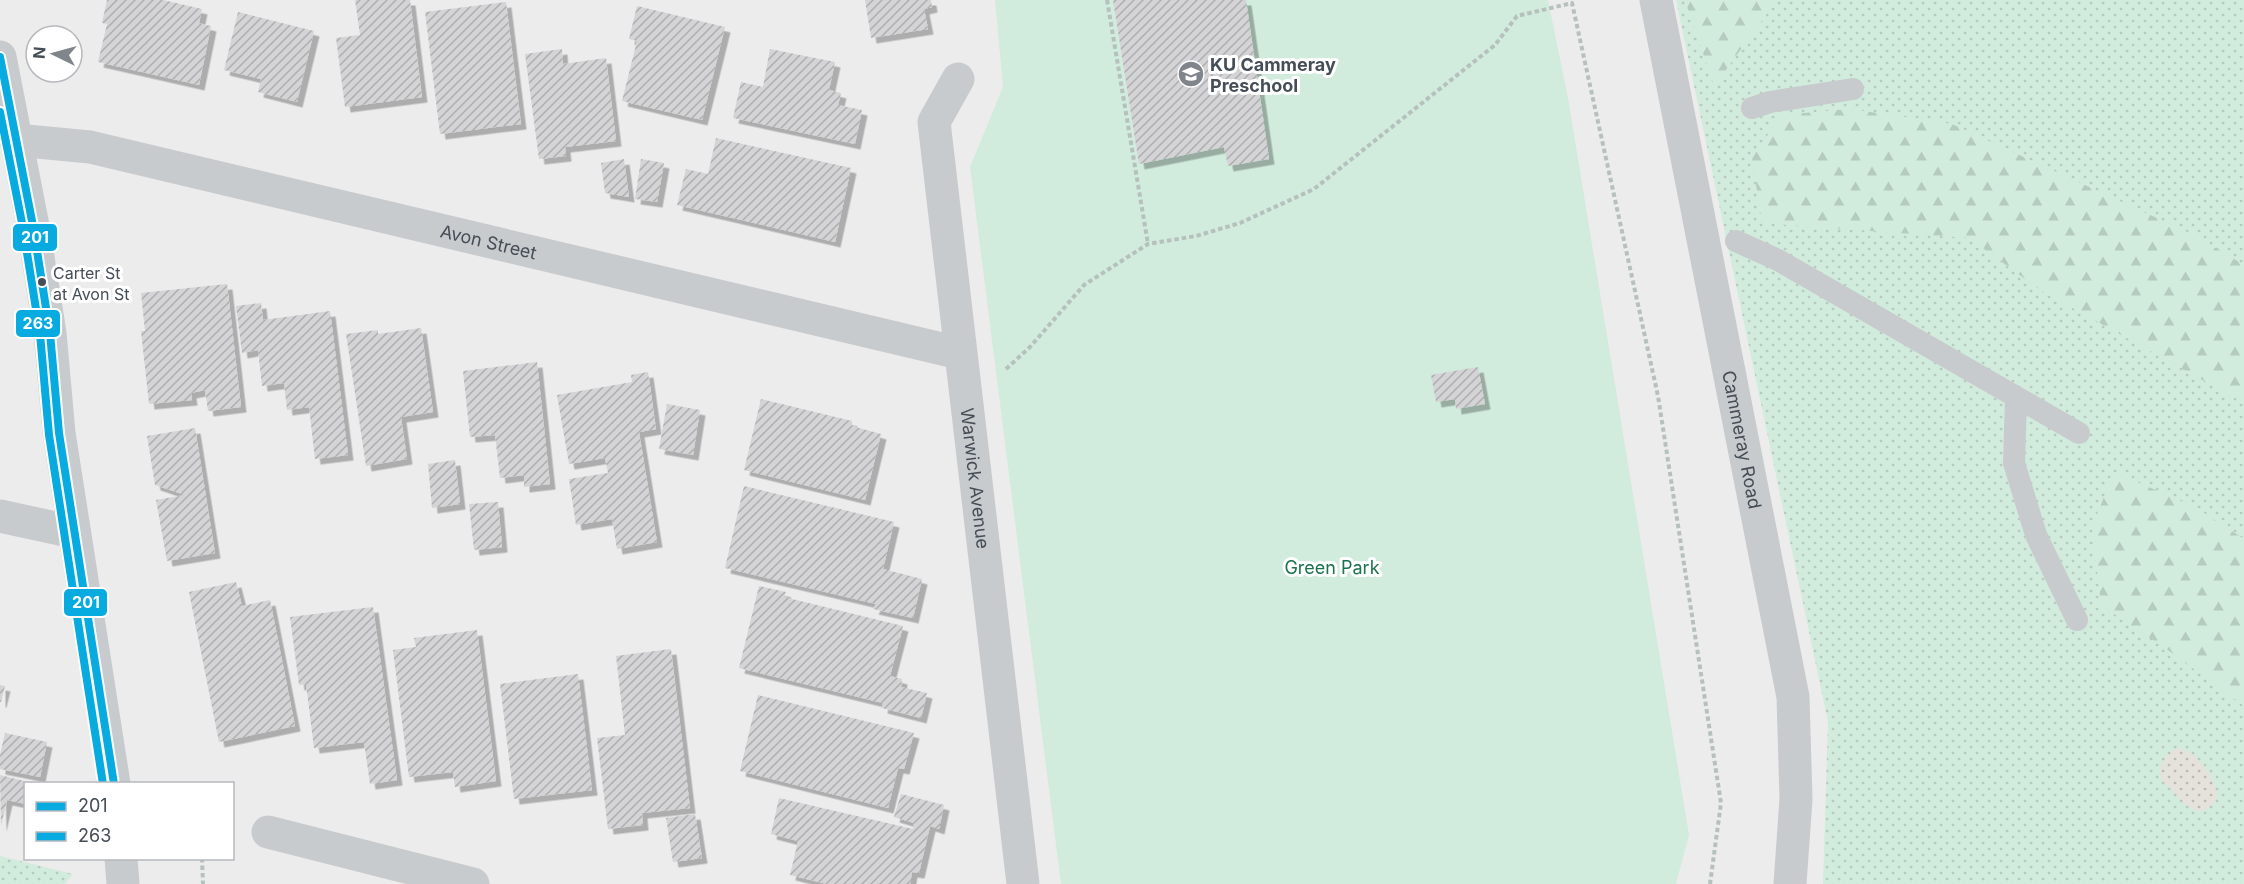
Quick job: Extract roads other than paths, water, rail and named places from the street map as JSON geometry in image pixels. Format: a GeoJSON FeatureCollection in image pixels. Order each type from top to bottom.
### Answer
{"type":"FeatureCollection","features":[{"type":"Feature","properties":{"kind":"street","name":"Cammeray Road"},"geometry":{"type":"LineString","coordinates":[[1656,0],[1793,697],[1796,799],[1790,884]]}},
{"type":"Feature","properties":{"kind":"street"},"geometry":{"type":"LineString","coordinates":[[0,57],[33,226],[50,333],[59,433],[114,782]]}},
{"type":"Feature","properties":{"kind":"street","name":"Warwick Avenue"},"geometry":{"type":"LineString","coordinates":[[958,79],[934,122],[959,353],[1023,884]]}},
{"type":"Feature","properties":{"kind":"street","name":"Avon Street"},"geometry":{"type":"LineString","coordinates":[[16,140],[90,147],[959,353]]}},
{"type":"Feature","properties":{"kind":"street"},"geometry":{"type":"LineString","coordinates":[[0,516],[74,532]]}},
{"type":"Feature","properties":{"kind":"street"},"geometry":{"type":"LineString","coordinates":[[268,832],[473,884]]}},
{"type":"Feature","properties":{"kind":"street"},"geometry":{"type":"LineString","coordinates":[[121,860],[123,884]]}},
{"type":"Feature","properties":{"kind":"lane"},"geometry":{"type":"LineString","coordinates":[[1752,108],[1770,102],[1853,89]]}},
{"type":"Feature","properties":{"kind":"lane"},"geometry":{"type":"LineString","coordinates":[[1736,241],[1778,260],[2079,433]]}},
{"type":"Feature","properties":{"kind":"lane"},"geometry":{"type":"LineString","coordinates":[[2016,397],[2014,463],[2036,535],[2077,620]]}},
{"type":"Feature","properties":{"kind":"place","name":"KU Cammeray Preschool"},"geometry":{"type":"Point","coordinates":[1191,74]}},
{"type":"Feature","properties":{"kind":"place","name":"Carter St at Avon St"},"geometry":{"type":"Point","coordinates":[42,282]}},
{"type":"Feature","properties":{"kind":"park label","name":"Green Park"},"geometry":{"type":"Point","coordinates":[1332,567]}}]}
